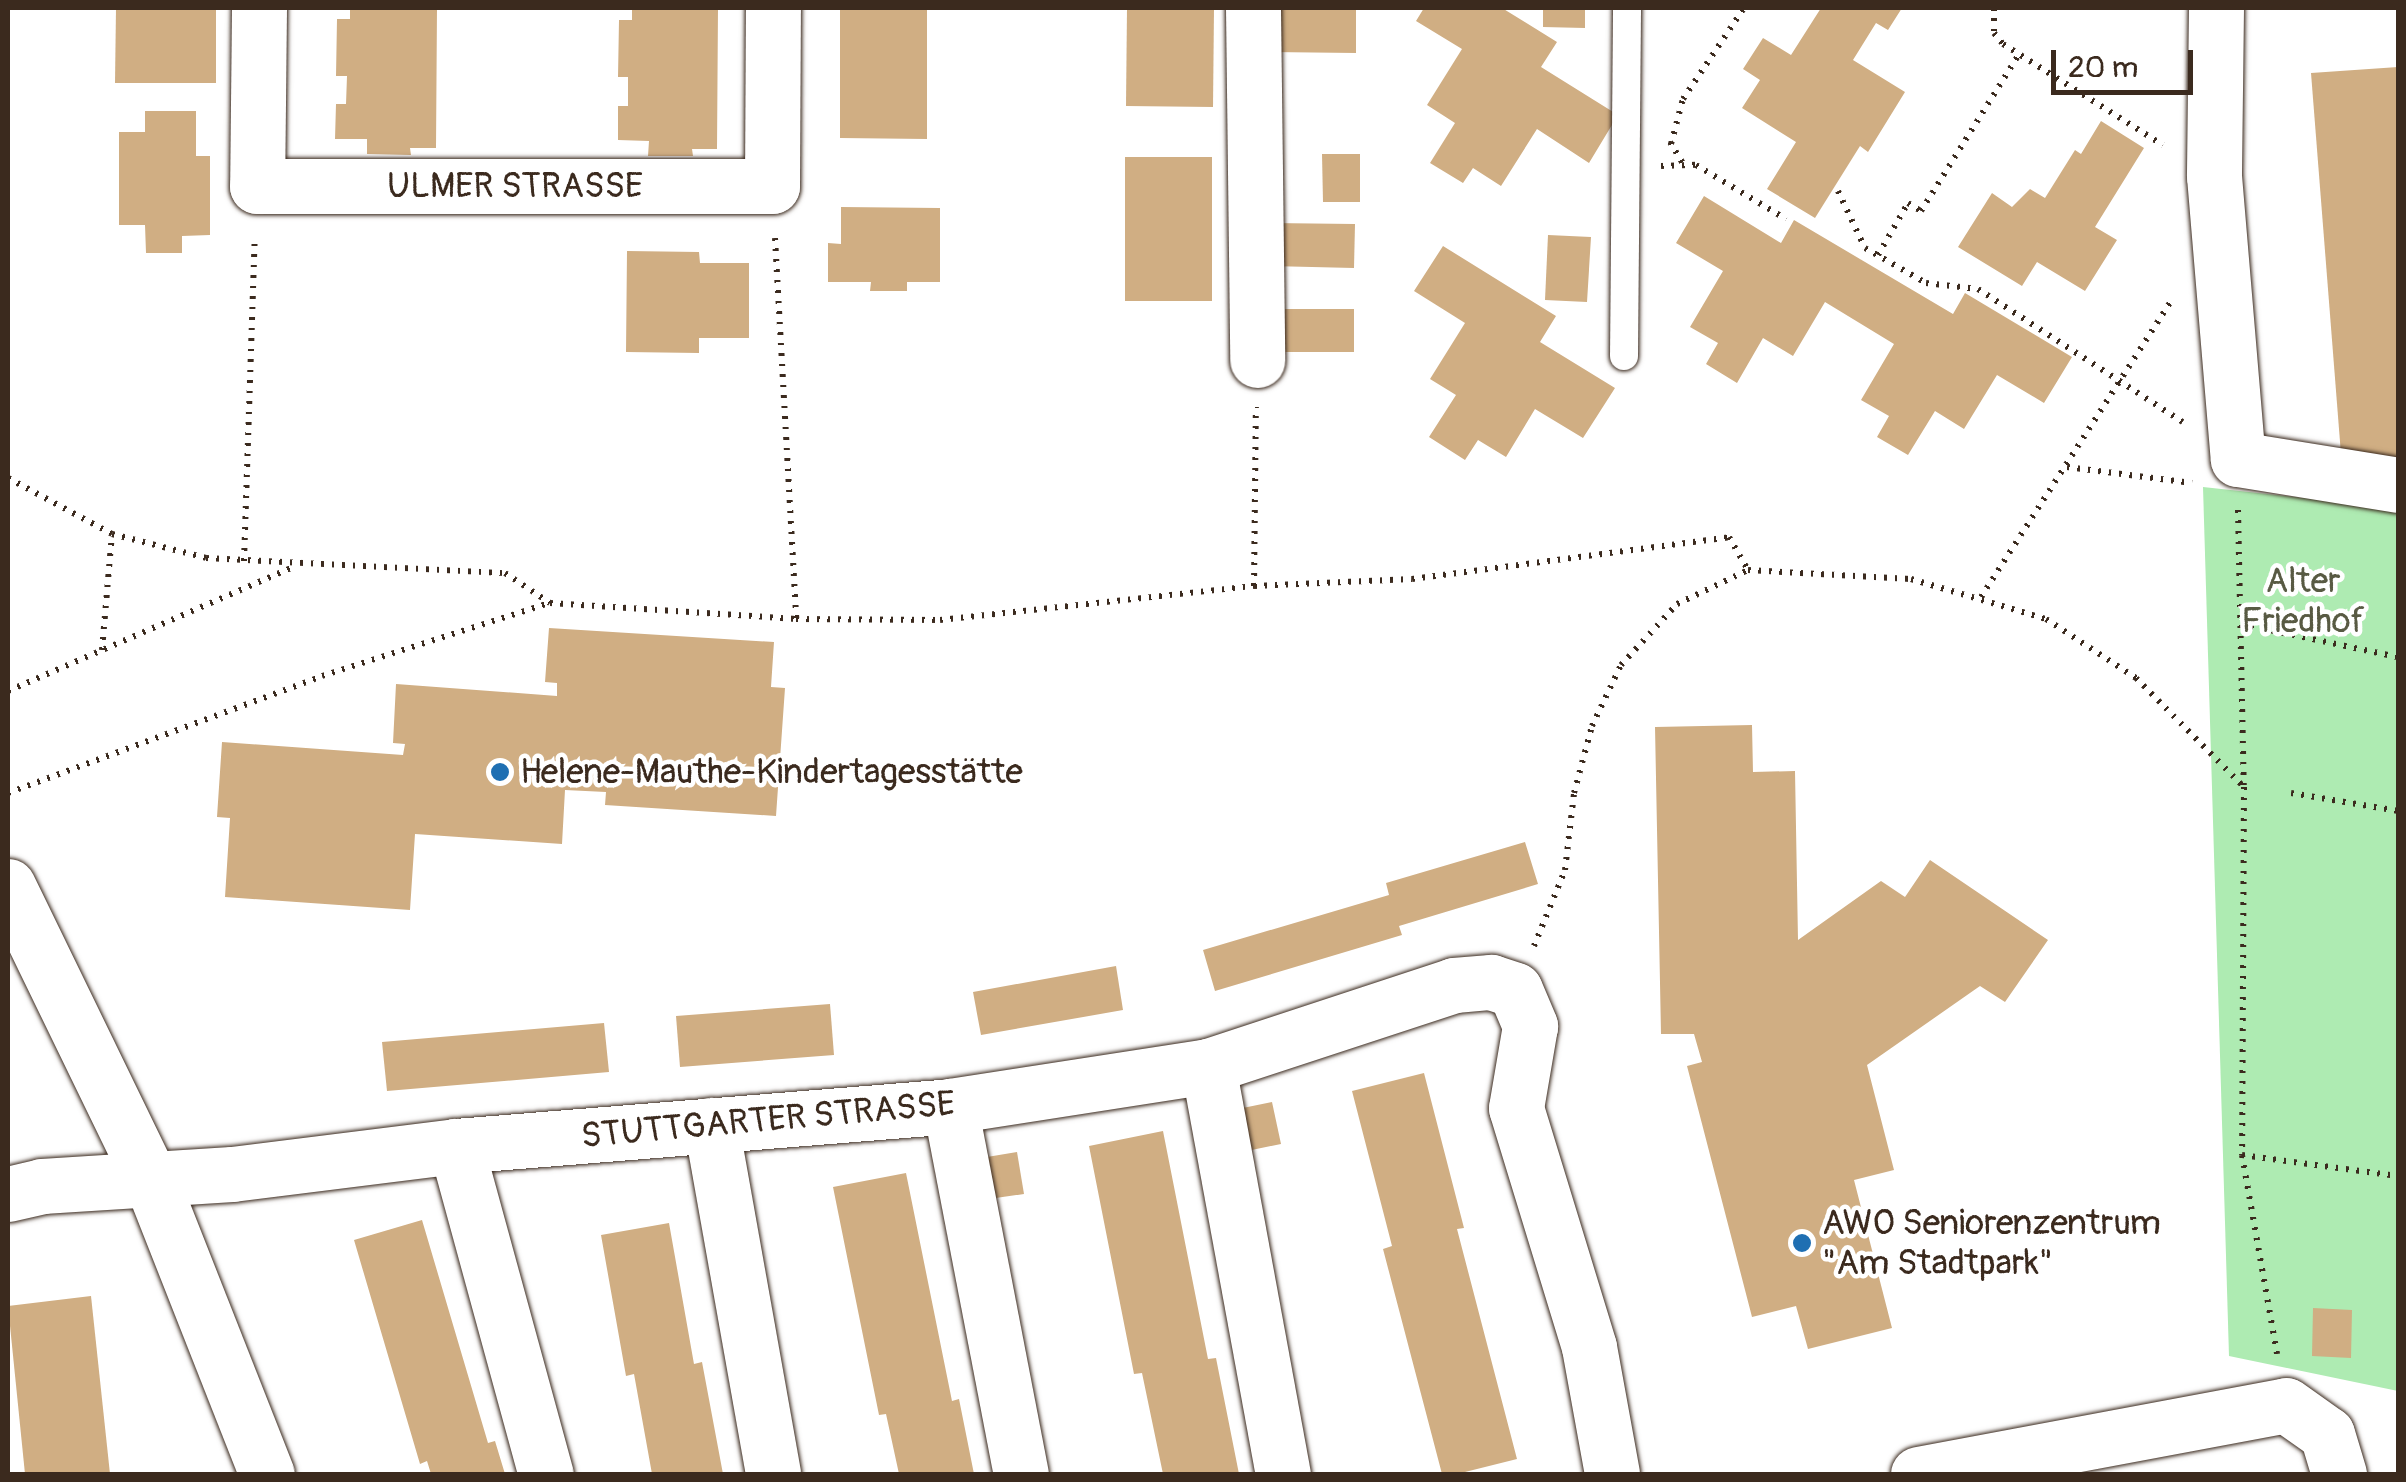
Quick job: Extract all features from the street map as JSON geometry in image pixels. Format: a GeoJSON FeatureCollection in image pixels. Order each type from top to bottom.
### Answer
{"type":"FeatureCollection","features":[{"type":"Feature","properties":{"kind":"street"},"geometry":{"type":"LineString","coordinates":[[257,186],[258,8]]}},
{"type":"Feature","properties":{"kind":"street"},"geometry":{"type":"LineString","coordinates":[[772,186],[773,8]]}},
{"type":"Feature","properties":{"kind":"street"},"geometry":{"type":"LineString","coordinates":[[1253,8],[1257,360]]}},
{"type":"Feature","properties":{"kind":"street"},"geometry":{"type":"LineString","coordinates":[[2216,8],[2216,201],[2238,474],[2398,485]]}},
{"type":"Feature","properties":{"kind":"street","name":"ULMER STRASSE"},"geometry":{"type":"LineString","coordinates":[[257,186],[772,186]]}},
{"type":"Feature","properties":{"kind":"street"},"geometry":{"type":"LineString","coordinates":[[8,886],[151,1180],[267,1474]]}},
{"type":"Feature","properties":{"kind":"street","name":"STUTTGARTER STRASSE"},"geometry":{"type":"LineString","coordinates":[[8,1194],[42,1186],[151,1180],[456,1146],[950,1106],[1208,1066],[1454,985],[1491,982],[1515,990]]}},
{"type":"Feature","properties":{"kind":"street"},"geometry":{"type":"LineString","coordinates":[[1515,990],[1530,1026],[1516,1108],[1589,1347],[1612,1474]]}},
{"type":"Feature","properties":{"kind":"street"},"geometry":{"type":"LineString","coordinates":[[1208,1066],[1283,1474]]}},
{"type":"Feature","properties":{"kind":"street"},"geometry":{"type":"LineString","coordinates":[[950,1106],[1020,1474]]}},
{"type":"Feature","properties":{"kind":"street"},"geometry":{"type":"LineString","coordinates":[[712,1126],[773,1474]]}},
{"type":"Feature","properties":{"kind":"street"},"geometry":{"type":"LineString","coordinates":[[456,1146],[546,1474]]}},
{"type":"Feature","properties":{"kind":"street"},"geometry":{"type":"LineString","coordinates":[[1918,1474],[2286,1405],[2327,1434],[2339,1474]]}},
{"type":"Feature","properties":{"kind":"lane"},"geometry":{"type":"LineString","coordinates":[[1624,356],[1626,8]]}},
{"type":"Feature","properties":{"kind":"path"},"geometry":{"type":"LineString","coordinates":[[1671,144],[1683,99],[1744,8]]}},
{"type":"Feature","properties":{"kind":"path"},"geometry":{"type":"LineString","coordinates":[[1981,597],[2121,381],[2216,201],[2018,56],[1994,33],[1994,8]]}},
{"type":"Feature","properties":{"kind":"path"},"geometry":{"type":"LineString","coordinates":[[1878,255],[1908,203],[1922,211],[2018,56]]}},
{"type":"Feature","properties":{"kind":"path"},"geometry":{"type":"LineString","coordinates":[[1625,167],[1696,164],[1786,219]]}},
{"type":"Feature","properties":{"kind":"path"},"geometry":{"type":"LineString","coordinates":[[244,561],[257,186]]}},
{"type":"Feature","properties":{"kind":"path"},"geometry":{"type":"LineString","coordinates":[[772,186],[796,619]]}},
{"type":"Feature","properties":{"kind":"path"},"geometry":{"type":"LineString","coordinates":[[1838,191],[1866,248],[1926,283],[1978,289],[2121,381],[2238,474],[2244,787],[2242,1154],[2286,1405]]}},
{"type":"Feature","properties":{"kind":"path"},"geometry":{"type":"LineString","coordinates":[[1254,586],[1257,360]]}},
{"type":"Feature","properties":{"kind":"path"},"geometry":{"type":"LineString","coordinates":[[2066,467],[2238,474]]}},
{"type":"Feature","properties":{"kind":"path"},"geometry":{"type":"LineString","coordinates":[[8,478],[112,534],[206,558],[504,573],[550,603]]}},
{"type":"Feature","properties":{"kind":"path"},"geometry":{"type":"LineString","coordinates":[[102,650],[112,534]]}},
{"type":"Feature","properties":{"kind":"path"},"geometry":{"type":"LineString","coordinates":[[8,793],[322,676],[550,603],[796,619],[940,620],[1254,586],[1412,578],[1729,537],[1748,570]]}},
{"type":"Feature","properties":{"kind":"path"},"geometry":{"type":"LineString","coordinates":[[8,691],[299,565]]}},
{"type":"Feature","properties":{"kind":"path"},"geometry":{"type":"LineString","coordinates":[[1515,990],[1565,870],[1574,794],[1592,726],[1620,665],[1677,604],[1748,570],[1911,579],[2046,619],[2136,678],[2244,787]]}},
{"type":"Feature","properties":{"kind":"path"},"geometry":{"type":"LineString","coordinates":[[2242,624],[2398,657]]}},
{"type":"Feature","properties":{"kind":"path"},"geometry":{"type":"LineString","coordinates":[[2291,793],[2398,811]]}},
{"type":"Feature","properties":{"kind":"path"},"geometry":{"type":"LineString","coordinates":[[2242,1154],[2398,1176]]}},
{"type":"Feature","properties":{"kind":"green space","name":"Alter Friedhof"},"geometry":{"type":"Polygon","coordinates":[[[2203,487],[2398,508],[2398,1391],[2229,1356],[2203,487]]]}},
{"type":"Feature","properties":{"kind":"building"},"geometry":{"type":"Polygon","coordinates":[[[116,8],[216,8],[216,83],[115,83],[116,8]]]}},
{"type":"Feature","properties":{"kind":"building"},"geometry":{"type":"Polygon","coordinates":[[[350,8],[437,8],[436,148],[410,148],[411,155],[367,154],[367,139],[335,139],[336,104],[346,104],[347,76],[336,76],[337,19],[350,19],[350,8]]]}},
{"type":"Feature","properties":{"kind":"building"},"geometry":{"type":"Polygon","coordinates":[[[632,8],[718,8],[717,149],[692,149],[693,156],[648,156],[649,141],[618,140],[618,106],[628,106],[628,77],[618,77],[619,20],[632,20],[632,8]]]}},
{"type":"Feature","properties":{"kind":"building"},"geometry":{"type":"Polygon","coordinates":[[[840,8],[927,8],[927,139],[840,138],[840,8]]]}},
{"type":"Feature","properties":{"kind":"building"},"geometry":{"type":"Polygon","coordinates":[[[1127,8],[1214,8],[1213,107],[1126,106],[1127,8]]]}},
{"type":"Feature","properties":{"kind":"building"},"geometry":{"type":"Polygon","coordinates":[[[1424,8],[1502,8],[1557,42],[1541,67],[1618,115],[1589,163],[1537,129],[1501,186],[1473,168],[1463,183],[1430,163],[1455,123],[1427,105],[1462,49],[1416,21],[1424,8]]]}},
{"type":"Feature","properties":{"kind":"building"},"geometry":{"type":"Polygon","coordinates":[[[1543,8],[1585,8],[1585,28],[1543,27],[1543,8]]]}},
{"type":"Feature","properties":{"kind":"building"},"geometry":{"type":"Polygon","coordinates":[[[1821,8],[1902,8],[1888,30],[1876,23],[1853,60],[1905,92],[1868,152],[1860,146],[1815,218],[1767,189],[1796,142],[1742,108],[1760,80],[1743,69],[1763,38],[1791,55],[1821,8]]]}},
{"type":"Feature","properties":{"kind":"building"},"geometry":{"type":"Polygon","coordinates":[[[1270,9],[1356,10],[1356,53],[1270,52],[1270,9]]]}},
{"type":"Feature","properties":{"kind":"building"},"geometry":{"type":"Polygon","coordinates":[[[2398,67],[2398,463],[2342,467],[2311,73],[2398,67]]]}},
{"type":"Feature","properties":{"kind":"building"},"geometry":{"type":"Polygon","coordinates":[[[145,111],[196,111],[196,156],[210,156],[210,235],[182,236],[182,253],[146,253],[145,225],[119,225],[119,132],[145,132],[145,111]]]}},
{"type":"Feature","properties":{"kind":"building"},"geometry":{"type":"Polygon","coordinates":[[[2101,121],[2144,148],[2095,227],[2117,240],[2085,291],[2037,262],[2022,286],[1958,247],[1992,193],[2012,207],[2030,189],[2045,198],[2075,150],[2081,154],[2101,121]]]}},
{"type":"Feature","properties":{"kind":"building"},"geometry":{"type":"Polygon","coordinates":[[[1322,154],[1360,154],[1360,202],[1323,202],[1322,154]]]}},
{"type":"Feature","properties":{"kind":"building"},"geometry":{"type":"Polygon","coordinates":[[[1125,157],[1212,157],[1212,301],[1125,301],[1125,157]]]}},
{"type":"Feature","properties":{"kind":"building"},"geometry":{"type":"Polygon","coordinates":[[[1704,196],[1781,243],[1794,220],[1953,314],[1965,293],[2072,357],[2044,403],[1997,375],[1964,429],[1935,411],[1908,455],[1877,437],[1889,416],[1861,400],[1894,344],[1825,302],[1793,356],[1763,338],[1737,383],[1706,364],[1718,343],[1690,327],[1723,271],[1676,243],[1704,196]]]}},
{"type":"Feature","properties":{"kind":"building"},"geometry":{"type":"Polygon","coordinates":[[[841,207],[940,208],[940,282],[907,282],[907,291],[870,291],[871,282],[828,282],[828,243],[841,244],[841,207]]]}},
{"type":"Feature","properties":{"kind":"building"},"geometry":{"type":"Polygon","coordinates":[[[1269,223],[1355,224],[1354,268],[1269,266],[1269,223]]]}},
{"type":"Feature","properties":{"kind":"building"},"geometry":{"type":"Polygon","coordinates":[[[1548,235],[1591,237],[1587,302],[1545,300],[1548,235]]]}},
{"type":"Feature","properties":{"kind":"building"},"geometry":{"type":"Polygon","coordinates":[[[1443,246],[1556,316],[1540,342],[1615,388],[1583,438],[1535,409],[1506,457],[1478,440],[1465,460],[1429,437],[1456,395],[1430,379],[1465,323],[1414,291],[1443,246]]]}},
{"type":"Feature","properties":{"kind":"building"},"geometry":{"type":"Polygon","coordinates":[[[627,251],[699,252],[700,263],[749,263],[749,338],[699,338],[699,353],[626,352],[627,251]]]}},
{"type":"Feature","properties":{"kind":"building"},"geometry":{"type":"Polygon","coordinates":[[[1269,309],[1354,309],[1354,352],[1269,352],[1269,309]]]}},
{"type":"Feature","properties":{"kind":"building","name":"Helene-Mauthe-Kindertagesstätte"},"geometry":{"type":"Polygon","coordinates":[[[549,628],[774,642],[771,687],[785,688],[776,816],[605,805],[606,792],[565,790],[562,844],[415,834],[410,910],[225,897],[230,818],[217,817],[222,742],[403,755],[405,744],[393,743],[396,684],[557,696],[557,683],[545,682],[549,628]]]}},
{"type":"Feature","properties":{"kind":"building"},"geometry":{"type":"Polygon","coordinates":[[[1752,725],[1753,772],[1795,771],[1798,940],[1881,881],[1905,897],[1930,860],[2048,940],[2005,1002],[1980,986],[1867,1065],[1894,1170],[1854,1180],[1892,1328],[1808,1349],[1796,1306],[1752,1317],[1687,1066],[1702,1062],[1694,1034],[1661,1034],[1655,727],[1752,725]]]}},
{"type":"Feature","properties":{"kind":"building"},"geometry":{"type":"Polygon","coordinates":[[[1525,842],[1538,884],[1399,926],[1402,935],[1215,991],[1203,950],[1389,895],[1386,883],[1525,842]]]}},
{"type":"Feature","properties":{"kind":"building"},"geometry":{"type":"Polygon","coordinates":[[[1116,966],[1123,1010],[981,1035],[973,992],[1116,966]]]}},
{"type":"Feature","properties":{"kind":"building"},"geometry":{"type":"Polygon","coordinates":[[[830,1004],[834,1055],[680,1067],[676,1016],[830,1004]]]}},
{"type":"Feature","properties":{"kind":"building"},"geometry":{"type":"Polygon","coordinates":[[[604,1023],[609,1072],[387,1091],[382,1042],[604,1023]]]}},
{"type":"Feature","properties":{"kind":"building"},"geometry":{"type":"Polygon","coordinates":[[[1424,1073],[1464,1228],[1457,1229],[1517,1459],[1457,1474],[1442,1474],[1383,1249],[1392,1246],[1352,1091],[1424,1073]]]}},
{"type":"Feature","properties":{"kind":"building"},"geometry":{"type":"Polygon","coordinates":[[[1272,1102],[1281,1144],[1242,1152],[1233,1110],[1272,1102]]]}},
{"type":"Feature","properties":{"kind":"building"},"geometry":{"type":"Polygon","coordinates":[[[1163,1131],[1208,1359],[1216,1358],[1239,1474],[1163,1474],[1142,1373],[1134,1374],[1089,1146],[1163,1131]]]}},
{"type":"Feature","properties":{"kind":"building"},"geometry":{"type":"Polygon","coordinates":[[[1017,1152],[1024,1194],[982,1200],[975,1159],[1017,1152]]]}},
{"type":"Feature","properties":{"kind":"building"},"geometry":{"type":"Polygon","coordinates":[[[906,1173],[952,1401],[959,1399],[974,1474],[899,1474],[886,1414],[879,1415],[833,1187],[906,1173]]]}},
{"type":"Feature","properties":{"kind":"building"},"geometry":{"type":"Polygon","coordinates":[[[422,1220],[488,1443],[495,1441],[505,1474],[431,1474],[427,1461],[420,1464],[354,1240],[422,1220]]]}},
{"type":"Feature","properties":{"kind":"building"},"geometry":{"type":"Polygon","coordinates":[[[669,1223],[694,1364],[702,1362],[723,1474],[652,1474],[634,1374],[626,1376],[601,1235],[669,1223]]]}},
{"type":"Feature","properties":{"kind":"building"},"geometry":{"type":"Polygon","coordinates":[[[91,1296],[110,1474],[25,1474],[8,1306],[91,1296]]]}},
{"type":"Feature","properties":{"kind":"building"},"geometry":{"type":"Polygon","coordinates":[[[2313,1308],[2352,1310],[2351,1358],[2312,1356],[2313,1308]]]}},
{"type":"Feature","properties":{"kind":"place","name":"Helene-Mauthe-Kindertagesstätte"},"geometry":{"type":"Point","coordinates":[500,772]}},
{"type":"Feature","properties":{"kind":"place","name":"AWO Seniorenzentrum \"Am Stadtpark\""},"geometry":{"type":"Point","coordinates":[1802,1243]}}]}
